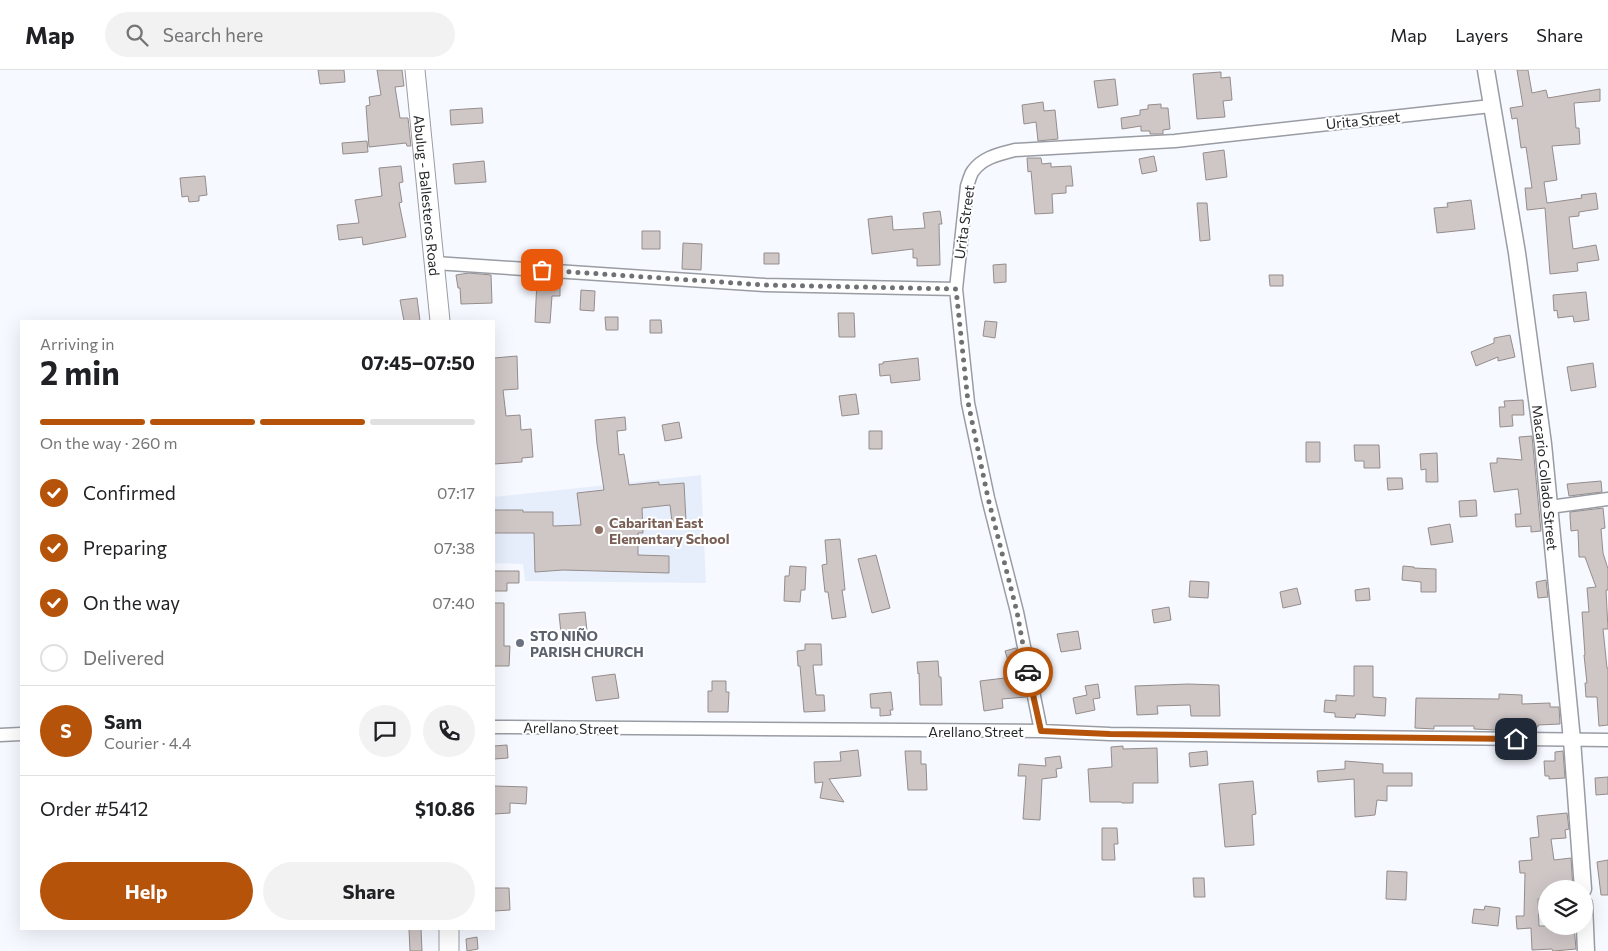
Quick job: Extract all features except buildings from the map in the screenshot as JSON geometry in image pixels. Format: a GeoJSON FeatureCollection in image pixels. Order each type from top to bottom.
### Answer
{"type":"FeatureCollection","features":[{"type":"Feature","properties":{"kind":"main road","name":"Abulug - Ballesteros Road"},"geometry":{"type":"LineString","coordinates":[[415,70],[440,320]]}},
{"type":"Feature","properties":{"kind":"main road"},"geometry":{"type":"LineString","coordinates":[[449,930],[449,951]]}},
{"type":"Feature","properties":{"kind":"street","name":"Macario Collado Street"},"geometry":{"type":"LineString","coordinates":[[1486,70],[1517,253],[1543,444],[1572,740],[1582,880]]}},
{"type":"Feature","properties":{"kind":"street","name":"Urita Street"},"geometry":{"type":"LineString","coordinates":[[1041,731],[1017,612],[988,498],[968,402],[956,289],[967,186],[973,171],[983,161],[1015,150],[1175,141],[1491,106]]}},
{"type":"Feature","properties":{"kind":"street"},"geometry":{"type":"LineString","coordinates":[[435,263],[765,285],[956,289]]}},
{"type":"Feature","properties":{"kind":"street"},"geometry":{"type":"LineString","coordinates":[[1550,506],[1608,499]]}},
{"type":"Feature","properties":{"kind":"street","name":"Arellano Street"},"geometry":{"type":"LineString","coordinates":[[495,727],[1041,731],[1110,734],[1608,740]]}},
{"type":"Feature","properties":{"kind":"street"},"geometry":{"type":"LineString","coordinates":[[0,735],[20,734]]}},
{"type":"Feature","properties":{"kind":"street"},"geometry":{"type":"LineString","coordinates":[[1585,935],[1586,951]]}},
{"type":"Feature","properties":{"kind":"shaded area","name":"Cabaritan East Elementary School"},"geometry":{"type":"Polygon","coordinates":[[[701,475],[706,583],[525,581],[523,564],[495,563],[495,497],[701,475]]]}},
{"type":"Feature","properties":{"kind":"way so far"},"geometry":{"type":"LineString","coordinates":[[542,270],[765,285],[956,289],[968,402],[988,498],[1017,612],[1028,672]]}},
{"type":"Feature","properties":{"kind":"place","name":"Cabaritan East Elementary School"},"geometry":{"type":"Point","coordinates":[599,530]}},
{"type":"Feature","properties":{"kind":"place","name":"STO NIÑO PARISH CHURCH"},"geometry":{"type":"Point","coordinates":[520,643]}},
{"type":"Feature","properties":{"kind":"route"},"geometry":{"type":"LineString","coordinates":[[1028,672],[1041,731],[1110,734],[1516,739]]}}]}
